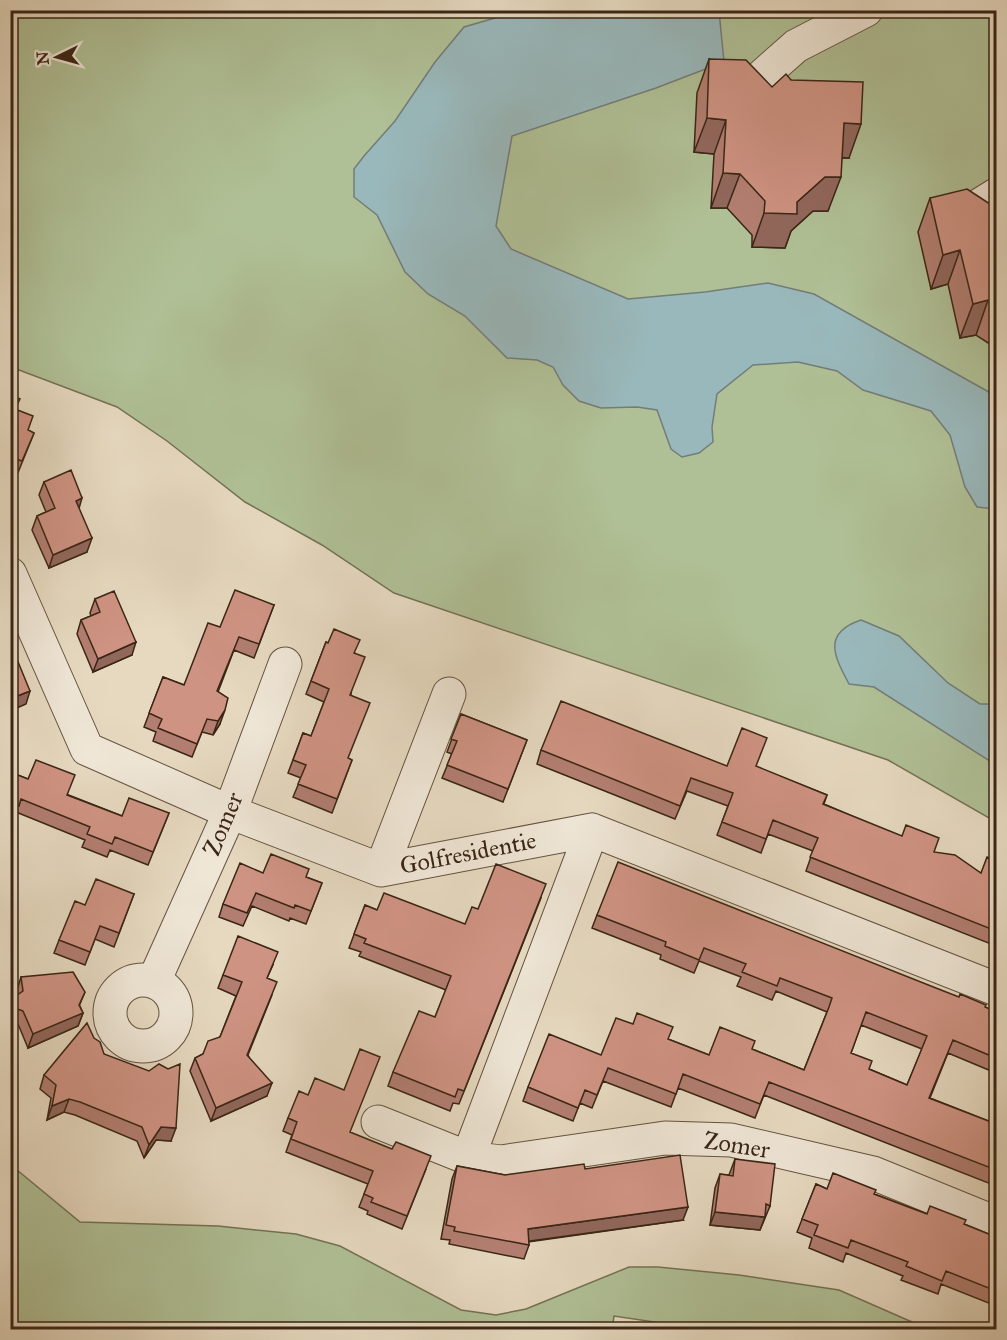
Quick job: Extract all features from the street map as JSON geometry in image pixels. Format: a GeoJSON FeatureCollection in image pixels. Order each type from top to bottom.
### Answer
{"type":"FeatureCollection","features":[{"type":"Feature","properties":{"kind":"street"},"geometry":{"type":"LineString","coordinates":[[752,85],[796,46],[866,10]]}},
{"type":"Feature","properties":{"kind":"street","name":"Golfresidentie"},"geometry":{"type":"LineString","coordinates":[[14,593],[87,749],[230,812],[381,870],[592,830]]}},
{"type":"Feature","properties":{"kind":"street","name":"Zomer"},"geometry":{"type":"LineString","coordinates":[[154,981],[230,812],[285,664]]}},
{"type":"Feature","properties":{"kind":"street"},"geometry":{"type":"LineString","coordinates":[[381,870],[449,693]]}},
{"type":"Feature","properties":{"kind":"street"},"geometry":{"type":"LineString","coordinates":[[468,1158],[592,830],[996,989]]}},
{"type":"Feature","properties":{"kind":"street","name":"Zomer"},"geometry":{"type":"LineString","coordinates":[[378,1122],[468,1158],[501,1162],[665,1137],[730,1140],[873,1173],[996,1223]]}},
{"type":"Feature","properties":{"kind":"green space"},"geometry":{"type":"Polygon","coordinates":[[[10,11],[996,11],[996,822],[888,760],[394,593],[322,545],[245,502],[167,441],[117,407],[11,367],[10,11]]]}},
{"type":"Feature","properties":{"kind":"green space"},"geometry":{"type":"Polygon","coordinates":[[[11,1165],[80,1222],[218,1226],[296,1234],[340,1246],[461,1310],[496,1315],[526,1309],[629,1267],[658,1267],[739,1275],[839,1290],[928,1329],[683,1330],[668,1324],[614,1316],[612,1330],[11,1329],[11,1165]]]}},
{"type":"Feature","properties":{"kind":"water"},"geometry":{"type":"Polygon","coordinates":[[[519,11],[719,11],[724,62],[656,88],[512,136],[496,226],[511,249],[628,299],[768,283],[814,294],[996,396],[996,509],[977,507],[965,487],[950,435],[931,411],[863,390],[837,371],[798,362],[753,365],[717,394],[712,427],[713,442],[699,453],[682,457],[671,449],[657,410],[637,407],[601,408],[579,401],[563,385],[553,367],[537,360],[507,358],[465,316],[428,294],[405,272],[377,215],[354,197],[354,169],[395,121],[435,62],[464,27],[519,11]]]}},
{"type":"Feature","properties":{"kind":"water"},"geometry":{"type":"Polygon","coordinates":[[[861,620],[899,636],[948,683],[980,704],[996,704],[996,765],[874,687],[849,684],[836,655],[836,639],[849,625],[861,620]]]}},
{"type":"Feature","properties":{"kind":"building"},"geometry":{"type":"Polygon","coordinates":[[[709,59],[746,60],[772,87],[786,74],[791,80],[863,82],[861,124],[844,123],[841,177],[825,177],[797,202],[797,214],[764,213],[765,201],[740,174],[723,173],[726,120],[707,118],[709,59]]]}},
{"type":"Feature","properties":{"kind":"building"},"geometry":{"type":"Polygon","coordinates":[[[967,189],[996,208],[996,306],[988,300],[973,304],[960,250],[943,255],[930,198],[967,189]]]}},
{"type":"Feature","properties":{"kind":"building"},"geometry":{"type":"Polygon","coordinates":[[[10,395],[20,399],[15,409],[33,416],[28,430],[34,433],[22,461],[10,457],[10,395]]]}},
{"type":"Feature","properties":{"kind":"building"},"geometry":{"type":"Polygon","coordinates":[[[71,470],[82,498],[76,501],[92,538],[53,555],[37,516],[55,508],[44,482],[71,470]]]}},
{"type":"Feature","properties":{"kind":"building"},"geometry":{"type":"Polygon","coordinates":[[[235,590],[274,605],[259,644],[239,637],[217,691],[228,698],[225,710],[218,721],[207,719],[197,744],[158,728],[162,719],[149,713],[163,677],[184,685],[208,623],[220,627],[235,590]]]}},
{"type":"Feature","properties":{"kind":"building"},"geometry":{"type":"Polygon","coordinates":[[[114,591],[136,642],[98,659],[81,620],[100,612],[95,599],[114,591]]]}},
{"type":"Feature","properties":{"kind":"building"},"geometry":{"type":"Polygon","coordinates":[[[334,629],[360,640],[354,653],[365,657],[350,695],[370,703],[348,758],[352,760],[337,799],[298,784],[306,765],[293,760],[303,733],[311,736],[329,689],[311,681],[326,642],[328,643],[334,629]]]}},
{"type":"Feature","properties":{"kind":"building"},"geometry":{"type":"Polygon","coordinates":[[[14,652],[30,691],[10,699],[10,654],[14,652]]]}},
{"type":"Feature","properties":{"kind":"building"},"geometry":{"type":"Polygon","coordinates":[[[561,701],[727,766],[742,728],[767,738],[756,766],[827,795],[823,804],[902,836],[906,825],[939,838],[934,852],[955,855],[981,873],[987,857],[996,861],[996,931],[810,857],[818,838],[773,820],[766,839],[722,822],[733,793],[691,778],[680,806],[541,750],[561,701]]]}},
{"type":"Feature","properties":{"kind":"building"},"geometry":{"type":"Polygon","coordinates":[[[461,714],[527,740],[508,789],[447,765],[457,741],[451,739],[461,714]]]}},
{"type":"Feature","properties":{"kind":"building"},"geometry":{"type":"Polygon","coordinates":[[[36,760],[75,775],[67,795],[122,816],[129,798],[169,813],[153,852],[115,837],[112,844],[87,834],[90,827],[21,799],[19,806],[10,803],[10,772],[28,779],[36,760]]]}},
{"type":"Feature","properties":{"kind":"building"},"geometry":{"type":"Polygon","coordinates":[[[271,854],[309,869],[306,877],[322,883],[311,911],[295,905],[294,908],[256,893],[247,913],[223,904],[240,863],[263,873],[271,854]]]}},
{"type":"Feature","properties":{"kind":"building"},"geometry":{"type":"Polygon","coordinates":[[[618,862],[959,997],[960,994],[986,1005],[985,1007],[996,1012],[996,1058],[953,1040],[929,1098],[991,1122],[996,1107],[996,1170],[769,1082],[760,1104],[683,1074],[676,1094],[608,1068],[597,1095],[585,1090],[578,1108],[528,1087],[549,1034],[601,1055],[616,1018],[633,1024],[637,1013],[673,1027],[668,1039],[709,1055],[720,1027],[755,1041],[752,1049],[804,1070],[832,998],[780,978],[777,986],[742,972],[746,964],[704,948],[699,960],[665,946],[666,942],[597,915],[618,862]],[[866,1012],[851,1053],[872,1061],[869,1069],[907,1085],[927,1036],[866,1012]]]}},
{"type":"Feature","properties":{"kind":"building"},"geometry":{"type":"Polygon","coordinates":[[[496,864],[546,884],[464,1091],[458,1089],[455,1097],[393,1072],[419,1011],[435,1017],[451,976],[364,943],[366,939],[354,934],[365,905],[377,910],[384,893],[465,924],[472,907],[478,909],[496,864]]]}},
{"type":"Feature","properties":{"kind":"building"},"geometry":{"type":"Polygon","coordinates":[[[96,879],[134,894],[119,933],[100,926],[90,952],[59,940],[75,901],[85,905],[96,879]]]}},
{"type":"Feature","properties":{"kind":"building"},"geometry":{"type":"Polygon","coordinates":[[[238,936],[278,952],[267,978],[277,982],[247,1055],[272,1083],[216,1108],[195,1058],[203,1054],[208,1041],[220,1037],[242,982],[223,975],[238,936]]]}},
{"type":"Feature","properties":{"kind":"building"},"geometry":{"type":"Polygon","coordinates":[[[73,972],[85,992],[79,1005],[83,1013],[33,1034],[23,1011],[10,1006],[10,1000],[23,991],[21,977],[73,972]]]}},
{"type":"Feature","properties":{"kind":"building"},"geometry":{"type":"Polygon","coordinates":[[[87,1023],[94,1038],[100,1042],[104,1054],[149,1071],[159,1064],[168,1069],[180,1064],[176,1128],[161,1127],[149,1145],[142,1127],[80,1102],[69,1099],[52,1106],[56,1085],[44,1075],[87,1023]]]}},
{"type":"Feature","properties":{"kind":"building"},"geometry":{"type":"Polygon","coordinates":[[[360,1049],[380,1057],[350,1132],[392,1149],[396,1142],[431,1156],[407,1216],[371,1202],[373,1198],[364,1194],[373,1171],[291,1139],[297,1122],[288,1118],[299,1091],[308,1095],[315,1078],[344,1090],[360,1049]]]}},
{"type":"Feature","properties":{"kind":"building"},"geometry":{"type":"Polygon","coordinates":[[[680,1155],[688,1207],[528,1229],[529,1245],[454,1231],[455,1227],[446,1225],[457,1166],[505,1175],[584,1164],[585,1169],[680,1155]]]}},
{"type":"Feature","properties":{"kind":"building"},"geometry":{"type":"Polygon","coordinates":[[[735,1159],[775,1164],[770,1206],[766,1204],[765,1217],[715,1212],[720,1174],[733,1176],[735,1159]]]}},
{"type":"Feature","properties":{"kind":"building"},"geometry":{"type":"Polygon","coordinates":[[[833,1173],[876,1190],[874,1194],[927,1214],[930,1206],[966,1220],[964,1224],[996,1237],[996,1291],[946,1271],[942,1281],[906,1266],[908,1262],[851,1240],[848,1248],[814,1235],[818,1225],[802,1219],[816,1184],[827,1189],[833,1173]]]}}]}
